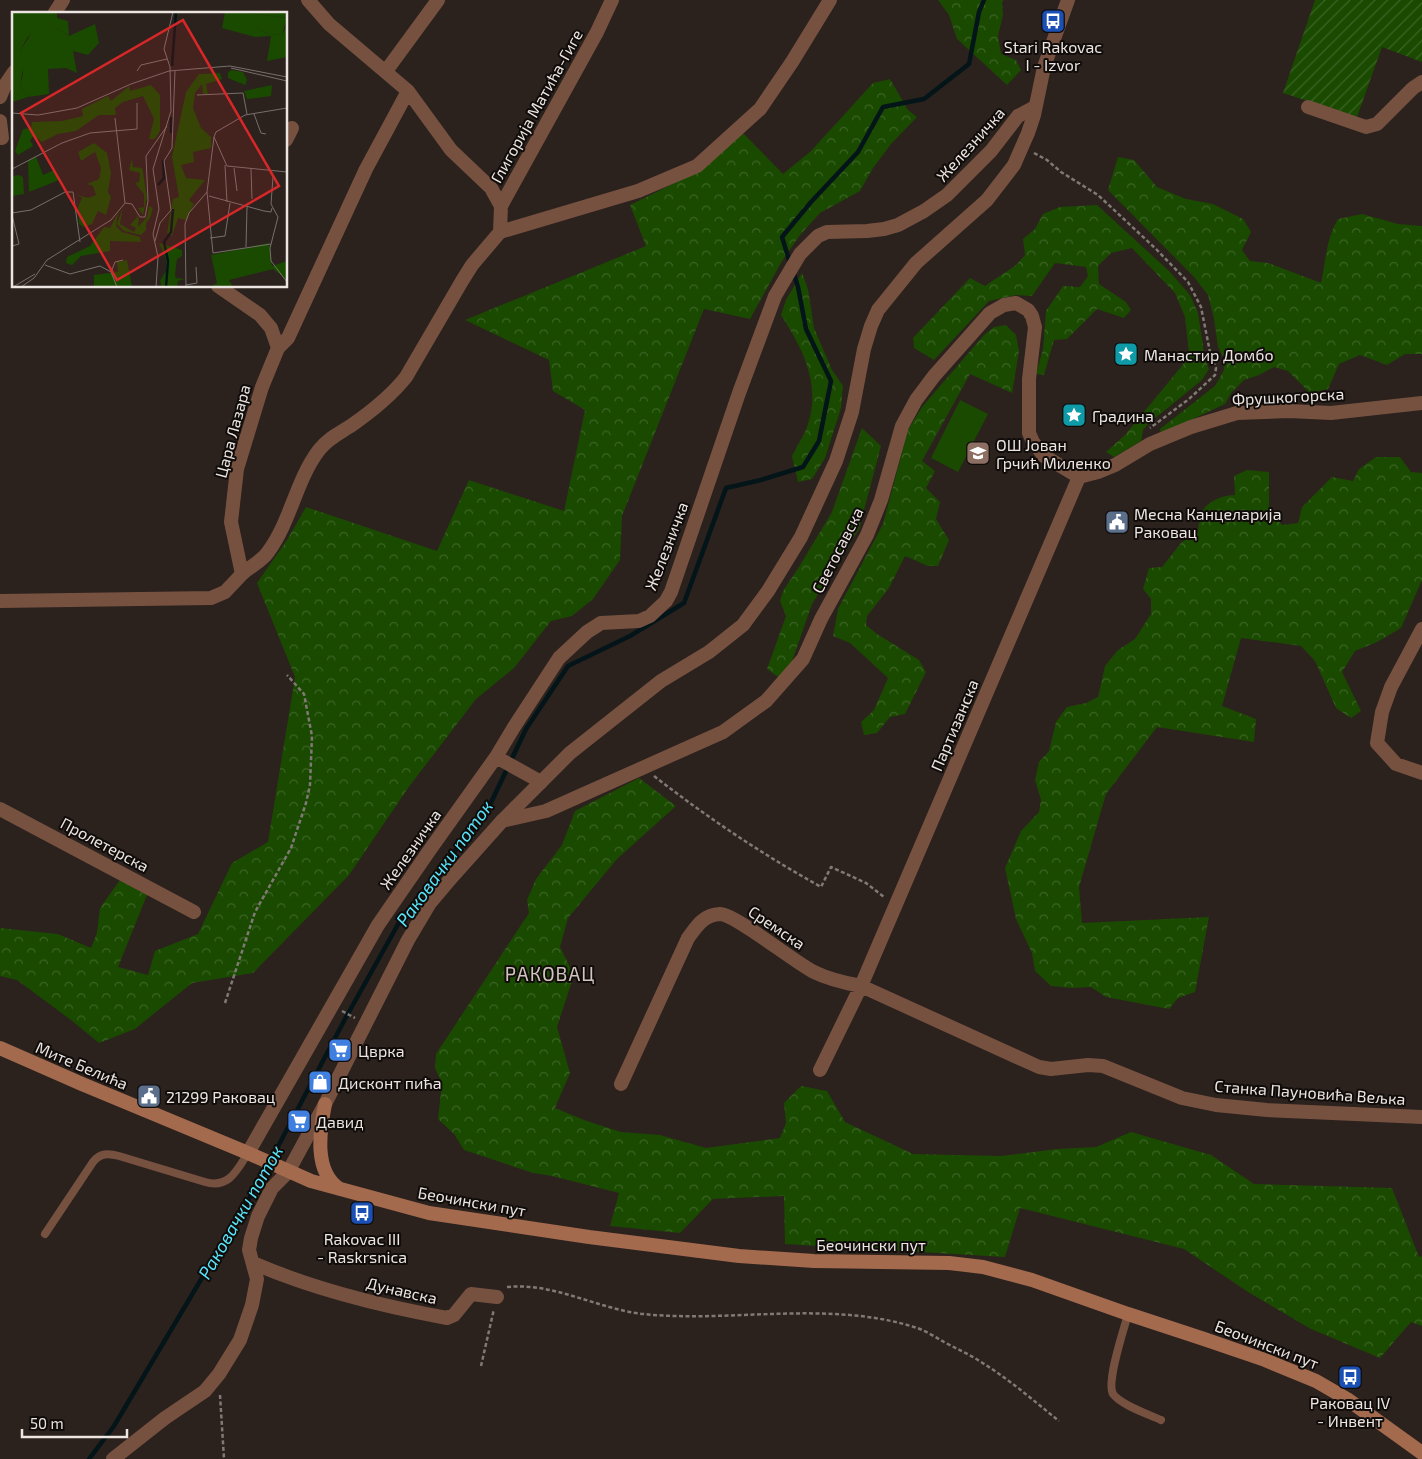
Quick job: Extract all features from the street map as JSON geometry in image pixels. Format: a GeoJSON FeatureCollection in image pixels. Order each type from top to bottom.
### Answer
{"type":"FeatureCollection","features":[{"type":"Feature","properties":{"kind":"main road","name":"Мите Белића"},"geometry":{"type":"LineString","coordinates":[[0,1048],[283,1169]]}},
{"type":"Feature","properties":{"kind":"main road"},"geometry":{"type":"LineString","coordinates":[[325,1104],[320,1149],[324,1169],[334,1185],[343,1191]]}},
{"type":"Feature","properties":{"kind":"main road","name":"Беочински пут"},"geometry":{"type":"LineString","coordinates":[[283,1169],[311,1181],[343,1191],[429,1213],[589,1237],[740,1256],[814,1261],[930,1262],[983,1267],[1032,1280],[1248,1354],[1316,1381],[1347,1399],[1422,1453]]}},
{"type":"Feature","properties":{"kind":"street"},"geometry":{"type":"LineString","coordinates":[[55,12],[64,0]]}},
{"type":"Feature","properties":{"kind":"street"},"geometry":{"type":"LineString","coordinates":[[308,0],[334,28],[408,91],[451,150],[491,188],[500,206]]}},
{"type":"Feature","properties":{"kind":"street"},"geometry":{"type":"LineString","coordinates":[[386,71],[438,0]]}},
{"type":"Feature","properties":{"kind":"street","name":"Глигорија Матића-Гиге"},"geometry":{"type":"LineString","coordinates":[[500,232],[500,206],[597,32],[612,0]]}},
{"type":"Feature","properties":{"kind":"street"},"geometry":{"type":"LineString","coordinates":[[0,601],[211,598],[225,592],[242,574],[262,559],[269,551],[282,527],[311,461],[320,448],[330,438],[352,425],[395,391],[406,377],[467,273],[500,232],[638,191],[697,166],[760,109],[792,62],[830,0]]}},
{"type":"Feature","properties":{"kind":"street","name":"Железничка"},"geometry":{"type":"LineString","coordinates":[[283,1169],[325,1104],[408,940],[430,903],[502,821],[570,752],[661,681],[709,652],[743,625],[768,591],[801,537],[836,461],[852,412],[864,348],[878,310],[916,263],[987,200],[1014,165],[1023,147],[1034,115],[1044,66],[1068,0]]}},
{"type":"Feature","properties":{"kind":"street"},"geometry":{"type":"LineString","coordinates":[[0,97],[12,75]]}},
{"type":"Feature","properties":{"kind":"street"},"geometry":{"type":"LineString","coordinates":[[1308,107],[1366,127],[1377,124],[1413,88],[1422,82]]}},
{"type":"Feature","properties":{"kind":"street","name":"Цара Лазара"},"geometry":{"type":"LineString","coordinates":[[242,574],[232,522],[237,469],[262,387],[278,348],[288,338],[366,169],[408,91]]}},
{"type":"Feature","properties":{"kind":"street","name":"Железничка"},"geometry":{"type":"LineString","coordinates":[[254,1156],[332,1006],[378,925],[496,756],[559,658],[580,639],[601,624],[639,621],[650,616],[666,601],[671,592],[739,393],[775,296],[798,259],[812,242],[827,232],[884,229],[898,225],[924,211],[947,196],[991,151],[1018,116],[1035,106]]}},
{"type":"Feature","properties":{"kind":"street"},"geometry":{"type":"LineString","coordinates":[[0,121],[1,137],[12,145]]}},
{"type":"Feature","properties":{"kind":"street"},"geometry":{"type":"LineString","coordinates":[[222,288],[260,315],[271,328],[278,348]]}},
{"type":"Feature","properties":{"kind":"street","name":"Светосавска"},"geometry":{"type":"LineString","coordinates":[[502,821],[546,811],[723,732],[766,701],[803,659],[867,535],[881,500],[902,426],[916,400],[934,376],[990,313],[1004,305],[1016,303],[1028,310],[1035,327],[1029,379],[1029,433],[1033,442],[1044,456],[1079,477]]}},
{"type":"Feature","properties":{"kind":"street","name":"Фрушкогорска"},"geometry":{"type":"LineString","coordinates":[[1079,477],[1115,465],[1150,444],[1192,427],[1237,413],[1289,411],[1331,413],[1422,403]]}},
{"type":"Feature","properties":{"kind":"street","name":"Партизанска"},"geometry":{"type":"LineString","coordinates":[[861,986],[1079,477]]}},
{"type":"Feature","properties":{"kind":"street"},"geometry":{"type":"LineString","coordinates":[[1422,629],[1391,687],[1382,712],[1378,743],[1396,764],[1422,773]]}},
{"type":"Feature","properties":{"kind":"street"},"geometry":{"type":"LineString","coordinates":[[496,756],[541,782]]}},
{"type":"Feature","properties":{"kind":"street","name":"Пролетерска"},"geometry":{"type":"LineString","coordinates":[[0,809],[194,912]]}},
{"type":"Feature","properties":{"kind":"street","name":"Сремска"},"geometry":{"type":"LineString","coordinates":[[621,1084],[688,938],[701,920],[710,916],[722,914],[729,916],[790,958],[814,972],[842,982],[861,986]]}},
{"type":"Feature","properties":{"kind":"street"},"geometry":{"type":"LineString","coordinates":[[820,1070],[861,986]]}},
{"type":"Feature","properties":{"kind":"street","name":"Станка Пауновића Вељка"},"geometry":{"type":"LineString","coordinates":[[861,986],[1038,1067],[1051,1069],[1088,1065],[1103,1066],[1182,1098],[1216,1105],[1267,1110],[1422,1117]]}},
{"type":"Feature","properties":{"kind":"street"},"geometry":{"type":"LineString","coordinates":[[113,1459],[165,1418],[205,1390],[219,1374],[240,1340],[252,1305],[257,1279],[249,1250],[258,1216],[283,1169]]}},
{"type":"Feature","properties":{"kind":"street","name":"Дунавска"},"geometry":{"type":"LineString","coordinates":[[253,1263],[279,1274],[331,1291],[406,1310],[447,1318],[454,1315],[471,1294],[497,1297]]}},
{"type":"Feature","properties":{"kind":"lane"},"geometry":{"type":"LineString","coordinates":[[46,1234],[93,1162],[101,1155],[119,1156],[216,1184],[234,1176],[254,1156]]}},
{"type":"Feature","properties":{"kind":"lane"},"geometry":{"type":"LineString","coordinates":[[1128,1314],[1117,1353],[1111,1384],[1112,1392],[1117,1398],[1127,1404],[1161,1420]]}},
{"type":"Feature","properties":{"kind":"path"},"geometry":{"type":"LineString","coordinates":[[1023,147],[1047,160],[1060,172],[1098,195],[1188,282],[1201,306],[1211,357],[1216,368],[1215,375],[1189,399],[1150,429],[1150,444]]}},
{"type":"Feature","properties":{"kind":"path"},"geometry":{"type":"LineString","coordinates":[[225,1003],[254,912],[291,848],[306,803],[310,784],[312,736],[304,694],[287,675]]}},
{"type":"Feature","properties":{"kind":"path"},"geometry":{"type":"LineString","coordinates":[[643,768],[696,809],[771,860],[820,887],[831,867],[866,883],[896,905]]}},
{"type":"Feature","properties":{"kind":"path"},"geometry":{"type":"LineString","coordinates":[[332,1006],[366,1024]]}},
{"type":"Feature","properties":{"kind":"path"},"geometry":{"type":"LineString","coordinates":[[481,1366],[497,1297],[501,1288],[519,1286],[549,1290],[609,1307],[643,1314],[718,1317],[744,1314],[832,1314],[884,1319],[916,1327],[981,1362],[1033,1399],[1059,1421]]}},
{"type":"Feature","properties":{"kind":"path"},"geometry":{"type":"LineString","coordinates":[[219,1374],[224,1459]]}},
{"type":"Feature","properties":{"kind":"green space"},"geometry":{"type":"Polygon","coordinates":[[[938,0],[1004,0],[1002,2],[1003,15],[998,36],[1001,54],[1016,60],[1021,70],[1007,85],[957,39],[949,15],[938,0]]]}},
{"type":"Feature","properties":{"kind":"green space"},"geometry":{"type":"Polygon","coordinates":[[[1315,0],[1422,0],[1422,62],[1382,47],[1357,117],[1283,93],[1315,0]]]}},
{"type":"Feature","properties":{"kind":"green space"},"geometry":{"type":"Polygon","coordinates":[[[890,79],[908,110],[917,117],[891,144],[873,168],[860,191],[820,213],[800,235],[782,261],[750,319],[704,309],[622,516],[620,560],[593,599],[572,616],[551,621],[514,668],[476,699],[408,788],[349,875],[253,973],[192,983],[135,1029],[99,1043],[17,980],[0,976],[0,928],[58,934],[91,948],[97,933],[100,908],[120,880],[147,895],[118,967],[148,975],[155,951],[198,934],[232,863],[268,842],[295,677],[257,583],[287,540],[306,507],[437,551],[469,480],[564,511],[585,410],[553,391],[549,360],[465,320],[646,246],[630,205],[703,169],[742,132],[783,174],[811,151],[873,83],[890,79]]]}},
{"type":"Feature","properties":{"kind":"green space"},"geometry":{"type":"Polygon","coordinates":[[[1118,157],[1134,160],[1157,187],[1186,199],[1213,204],[1243,219],[1251,232],[1242,250],[1250,261],[1268,263],[1321,283],[1329,242],[1338,219],[1362,214],[1398,224],[1422,226],[1422,354],[1405,354],[1387,365],[1360,355],[1339,364],[1328,389],[1310,393],[1288,371],[1274,367],[1244,380],[1231,393],[1225,404],[1161,434],[1160,429],[1215,386],[1224,370],[1225,360],[1218,347],[1208,295],[1194,277],[1108,190],[1118,157]]]}},
{"type":"Feature","properties":{"kind":"green space"},"geometry":{"type":"Polygon","coordinates":[[[1097,205],[1169,271],[1190,295],[1198,313],[1205,359],[1209,369],[1202,380],[1148,424],[1143,430],[1141,441],[1114,457],[1106,452],[1125,435],[1185,362],[1189,353],[1185,317],[1175,293],[1132,248],[1111,253],[1098,266],[1099,284],[1126,302],[1131,310],[1124,318],[1097,309],[1067,339],[1054,340],[1044,375],[1036,374],[1043,349],[1046,311],[1063,286],[1080,287],[1088,276],[1086,267],[1055,263],[1032,296],[1016,295],[989,301],[934,360],[914,348],[913,338],[970,278],[985,286],[1016,265],[1025,255],[1023,239],[1035,229],[1043,214],[1060,207],[1097,205]]]}},
{"type":"Feature","properties":{"kind":"green space"},"geometry":{"type":"Polygon","coordinates":[[[802,273],[808,289],[814,328],[832,370],[843,386],[841,408],[825,458],[812,479],[798,482],[792,456],[805,432],[810,416],[812,386],[804,357],[781,315],[786,300],[802,273]]]}},
{"type":"Feature","properties":{"kind":"green space"},"geometry":{"type":"Polygon","coordinates":[[[1006,325],[1016,335],[1019,351],[1012,393],[970,374],[922,461],[935,471],[926,488],[940,502],[936,519],[949,540],[938,566],[928,566],[905,556],[889,588],[867,616],[866,625],[919,660],[926,672],[905,714],[890,717],[877,733],[864,735],[861,722],[874,710],[888,678],[850,643],[833,636],[838,609],[883,524],[908,430],[922,407],[984,335],[994,327],[1006,325]]]}},
{"type":"Feature","properties":{"kind":"green space"},"geometry":{"type":"Polygon","coordinates":[[[960,400],[988,414],[958,472],[931,458],[960,400]]]}},
{"type":"Feature","properties":{"kind":"green space"},"geometry":{"type":"Polygon","coordinates":[[[862,428],[881,446],[859,529],[812,604],[790,667],[778,677],[767,669],[786,616],[780,601],[783,591],[832,512],[862,428]]]}},
{"type":"Feature","properties":{"kind":"green space"},"geometry":{"type":"Polygon","coordinates":[[[1376,457],[1400,457],[1411,472],[1422,473],[1422,580],[1401,628],[1377,642],[1355,651],[1342,672],[1361,711],[1351,718],[1336,708],[1315,661],[1301,646],[1241,638],[1222,706],[1256,719],[1254,742],[1157,727],[1106,794],[1079,887],[1082,923],[1209,917],[1195,992],[1178,998],[1169,1009],[1106,997],[1091,987],[1051,986],[1035,971],[1032,953],[1016,919],[1005,868],[1021,831],[1039,812],[1041,800],[1035,780],[1039,762],[1049,751],[1056,722],[1067,707],[1086,703],[1098,697],[1105,666],[1118,650],[1135,639],[1151,614],[1151,599],[1143,589],[1149,568],[1162,567],[1181,543],[1198,531],[1203,509],[1211,502],[1225,496],[1235,495],[1234,476],[1247,470],[1269,472],[1269,506],[1282,525],[1298,523],[1302,507],[1332,477],[1353,481],[1359,469],[1376,457]]]}},
{"type":"Feature","properties":{"kind":"green space"},"geometry":{"type":"Polygon","coordinates":[[[639,778],[676,806],[617,859],[568,918],[560,947],[574,975],[557,1027],[570,1073],[555,1108],[621,1132],[660,1135],[706,1148],[780,1138],[786,1123],[784,1103],[801,1086],[827,1091],[845,1122],[913,1154],[1001,1156],[1057,1149],[1096,1147],[1131,1132],[1211,1155],[1254,1184],[1392,1188],[1419,1257],[1422,1256],[1422,1326],[1411,1322],[1380,1358],[1311,1329],[1248,1292],[1184,1249],[1020,1208],[1005,1257],[785,1244],[784,1196],[713,1199],[680,1233],[610,1226],[619,1193],[533,1173],[464,1150],[454,1134],[438,1119],[442,1083],[435,1068],[436,1054],[529,913],[527,900],[536,879],[562,845],[575,811],[639,778]]]}},
{"type":"Feature","properties":{"kind":"waterway","name":"Раковачки поток"},"geometry":{"type":"LineString","coordinates":[[790,263],[782,237],[811,202],[858,152],[883,107],[924,99],[969,64],[979,12],[984,0]]}},
{"type":"Feature","properties":{"kind":"waterway","name":"Раковачки поток"},"geometry":{"type":"LineString","coordinates":[[89,1459],[114,1426],[263,1175],[345,1019],[401,919],[487,811],[526,729],[568,666],[630,636],[684,603],[726,488],[803,467],[819,441],[831,381],[806,329],[793,271]]}},
{"type":"Feature","properties":{"kind":"place","name":"Stari Rakovac I - Izvor"},"geometry":{"type":"Point","coordinates":[1053,21]}},
{"type":"Feature","properties":{"kind":"place","name":"Манастир Домбо"},"geometry":{"type":"Point","coordinates":[1126,354]}},
{"type":"Feature","properties":{"kind":"place","name":"Градина"},"geometry":{"type":"Point","coordinates":[1074,415]}},
{"type":"Feature","properties":{"kind":"place","name":"ОШ Јован Грчић Миленко"},"geometry":{"type":"Point","coordinates":[978,453]}},
{"type":"Feature","properties":{"kind":"place","name":"Месна Канцеларија Раковац"},"geometry":{"type":"Point","coordinates":[1117,522]}},
{"type":"Feature","properties":{"kind":"place","name":"Цврка"},"geometry":{"type":"Point","coordinates":[340,1050]}},
{"type":"Feature","properties":{"kind":"place","name":"Дисконт пића"},"geometry":{"type":"Point","coordinates":[320,1082]}},
{"type":"Feature","properties":{"kind":"place","name":"21299 Раковац"},"geometry":{"type":"Point","coordinates":[149,1096]}},
{"type":"Feature","properties":{"kind":"place","name":"Давид"},"geometry":{"type":"Point","coordinates":[299,1121]}},
{"type":"Feature","properties":{"kind":"place","name":"Rakovac III - Raskrsnica"},"geometry":{"type":"Point","coordinates":[362,1213]}},
{"type":"Feature","properties":{"kind":"place","name":"Раковац IV - Инвент"},"geometry":{"type":"Point","coordinates":[1350,1377]}},
{"type":"Feature","properties":{"kind":"district","name":"РАКОВАЦ"},"geometry":{"type":"Point","coordinates":[550,973]}}]}
